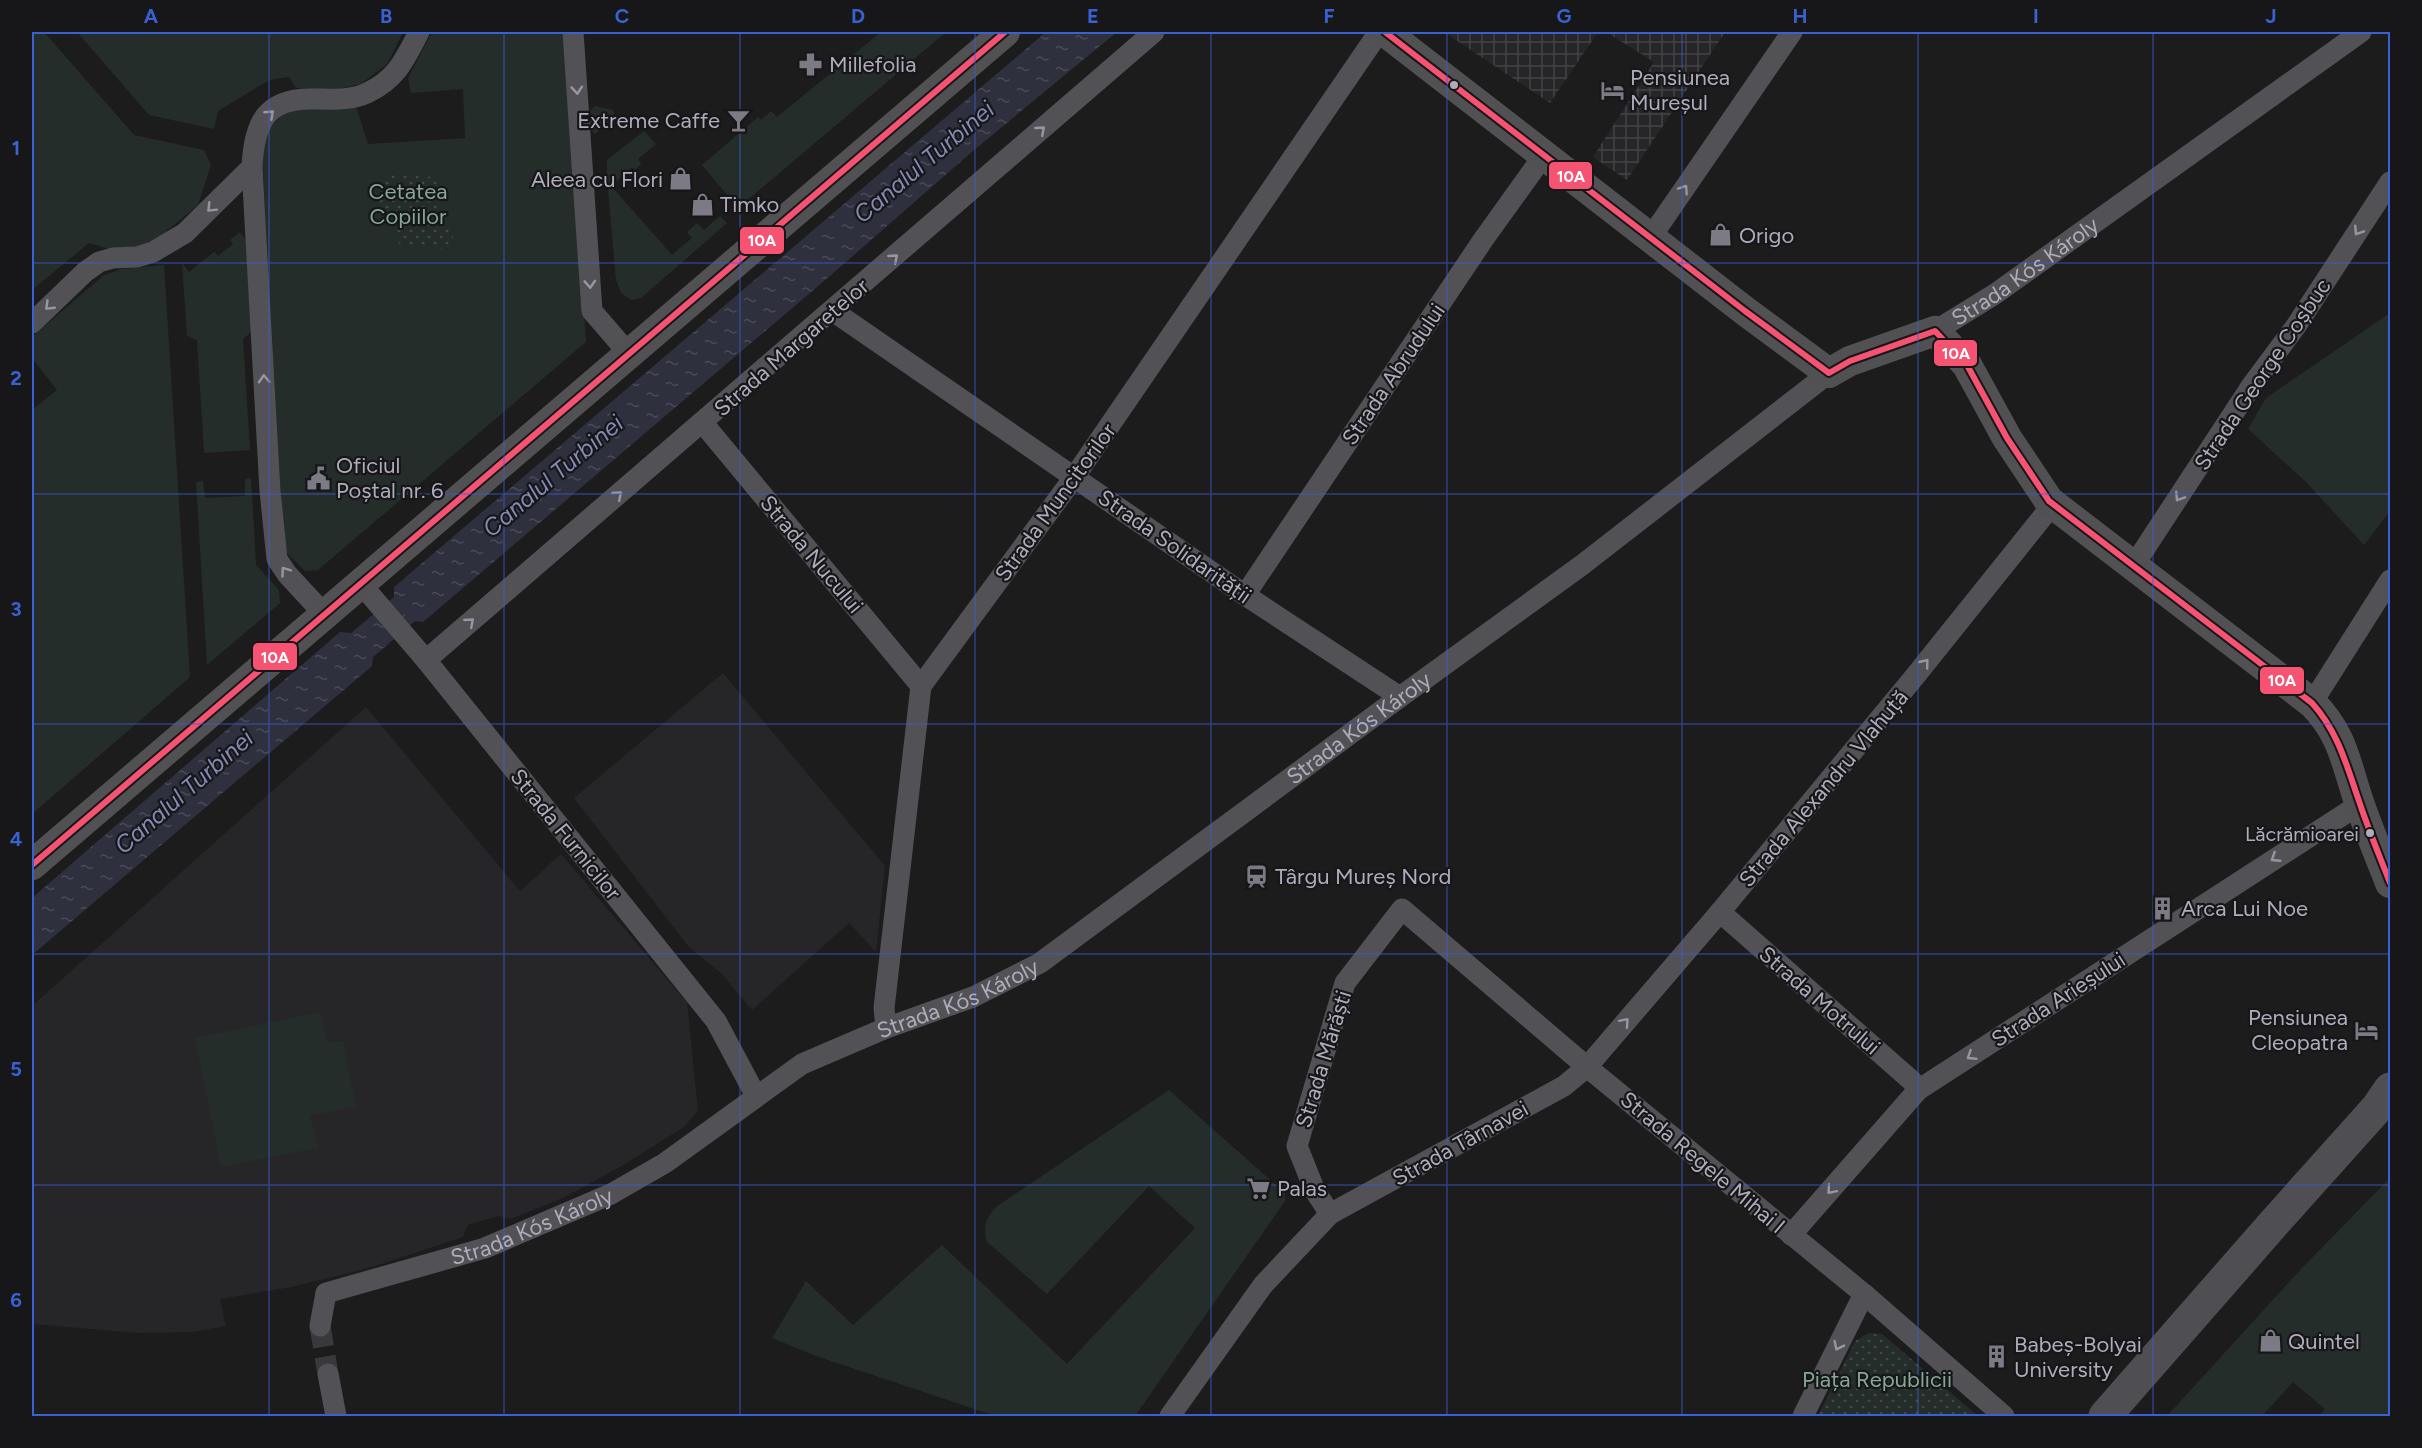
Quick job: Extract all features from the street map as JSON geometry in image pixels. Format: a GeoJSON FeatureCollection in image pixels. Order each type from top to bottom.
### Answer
{"type":"FeatureCollection","features":[{"type":"Feature","properties":{"kind":"main road"},"geometry":{"type":"LineString","coordinates":[[2105,1416],[2274,1222],[2386,1099]]}},
{"type":"Feature","properties":{"kind":"street"},"geometry":{"type":"LineString","coordinates":[[324,614],[287,574],[277,559],[270,490],[252,167],[258,126],[270,111],[288,101],[334,100],[367,93],[399,71],[419,32]]}},
{"type":"Feature","properties":{"kind":"street"},"geometry":{"type":"LineString","coordinates":[[573,32],[592,311],[630,354]]}},
{"type":"Feature","properties":{"kind":"street"},"geometry":{"type":"LineString","coordinates":[[32,865],[324,614],[366,590],[630,354],[1005,32]]}},
{"type":"Feature","properties":{"kind":"street","name":"Strada Margaretelor"},"geometry":{"type":"LineString","coordinates":[[426,660],[1154,32]]}},
{"type":"Feature","properties":{"kind":"street","name":"Strada Muncitorilor"},"geometry":{"type":"LineString","coordinates":[[921,686],[1076,477],[1379,32]]}},
{"type":"Feature","properties":{"kind":"street"},"geometry":{"type":"LineString","coordinates":[[1385,32],[1829,373]]}},
{"type":"Feature","properties":{"kind":"street"},"geometry":{"type":"LineString","coordinates":[[1651,237],[1792,32]]}},
{"type":"Feature","properties":{"kind":"street","name":"Strada Kós Károly"},"geometry":{"type":"LineString","coordinates":[[320,1326],[326,1293],[485,1248],[611,1194],[665,1163],[802,1064],[886,1028],[972,997],[1040,963],[1582,565],[1829,373],[1850,361],[1935,331],[1995,294],[2361,32]]}},
{"type":"Feature","properties":{"kind":"street","name":"Strada Abrudului"},"geometry":{"type":"LineString","coordinates":[[1245,595],[1470,259],[1544,156]]}},
{"type":"Feature","properties":{"kind":"street"},"geometry":{"type":"LineString","coordinates":[[32,323],[99,262],[113,258],[136,257],[153,252],[185,233],[252,167]]}},
{"type":"Feature","properties":{"kind":"street","name":"Strada George Coșbuc"},"geometry":{"type":"LineString","coordinates":[[2134,565],[2252,385],[2296,326],[2391,182]]}},
{"type":"Feature","properties":{"kind":"street","name":"Strada Solidarității"},"geometry":{"type":"LineString","coordinates":[[833,311],[1245,595],[1400,697]]}},
{"type":"Feature","properties":{"kind":"street"},"geometry":{"type":"LineString","coordinates":[[1935,331],[1966,365],[2007,438],[2049,501],[2312,703],[2327,718],[2346,754],[2360,804],[2391,883]]}},
{"type":"Feature","properties":{"kind":"street","name":"Strada Nucului"},"geometry":{"type":"LineString","coordinates":[[702,422],[921,686]]}},
{"type":"Feature","properties":{"kind":"street","name":"Strada Alexandru Vlahuță"},"geometry":{"type":"LineString","coordinates":[[1587,1067],[1720,912],[1917,675],[2053,504]]}},
{"type":"Feature","properties":{"kind":"street"},"geometry":{"type":"LineString","coordinates":[[2312,703],[2391,580]]}},
{"type":"Feature","properties":{"kind":"street","name":"Strada Furnicilor"},"geometry":{"type":"LineString","coordinates":[[366,590],[426,660],[716,1021],[756,1096]]}},
{"type":"Feature","properties":{"kind":"street"},"geometry":{"type":"LineString","coordinates":[[886,1028],[884,1008],[921,686]]}},
{"type":"Feature","properties":{"kind":"street","name":"Strada Arieșului"},"geometry":{"type":"LineString","coordinates":[[1791,1236],[1918,1090],[2360,804]]}},
{"type":"Feature","properties":{"kind":"street","name":"Strada Regele Mihai I"},"geometry":{"type":"LineString","coordinates":[[1402,909],[1587,1067],[1864,1294],[2004,1416]]}},
{"type":"Feature","properties":{"kind":"street","name":"Strada Mărăști"},"geometry":{"type":"LineString","coordinates":[[1330,1214],[1315,1191],[1297,1146],[1345,983],[1402,909]]}},
{"type":"Feature","properties":{"kind":"street","name":"Strada Motrului"},"geometry":{"type":"LineString","coordinates":[[1720,912],[1912,1081],[1918,1090]]}},
{"type":"Feature","properties":{"kind":"street","name":"Strada Târnavei"},"geometry":{"type":"LineString","coordinates":[[1330,1214],[1563,1086],[1587,1067]]}},
{"type":"Feature","properties":{"kind":"street"},"geometry":{"type":"LineString","coordinates":[[1170,1416],[1263,1285],[1330,1214]]}},
{"type":"Feature","properties":{"kind":"street"},"geometry":{"type":"LineString","coordinates":[[1803,1416],[1864,1294]]}},
{"type":"Feature","properties":{"kind":"street"},"geometry":{"type":"LineString","coordinates":[[328,1374],[336,1416]]}},
{"type":"Feature","properties":{"kind":"shaded area"},"geometry":{"type":"Polygon","coordinates":[[[1444,32],[1598,32],[1550,103],[1444,32]]]}},
{"type":"Feature","properties":{"kind":"shaded area"},"geometry":{"type":"Polygon","coordinates":[[[1606,32],[1725,32],[1627,180],[1593,157],[1654,62],[1606,32]]]}},
{"type":"Feature","properties":{"kind":"shaded area"},"geometry":{"type":"Polygon","coordinates":[[[723,673],[885,866],[876,952],[849,923],[752,1010],[722,974],[688,946],[574,798],[723,673]]]}},
{"type":"Feature","properties":{"kind":"shaded area"},"geometry":{"type":"Polygon","coordinates":[[[366,707],[520,891],[561,854],[687,1002],[698,1111],[684,1127],[625,1164],[565,1197],[511,1219],[498,1216],[468,1225],[463,1237],[372,1267],[292,1287],[220,1299],[226,1326],[192,1332],[139,1333],[32,1324],[32,1006],[366,707]]]}},
{"type":"Feature","properties":{"kind":"green space"},"geometry":{"type":"Polygon","coordinates":[[[32,32],[44,32],[134,135],[204,150],[211,165],[198,205],[151,244],[130,250],[112,250],[89,243],[32,290],[32,32]]]}},
{"type":"Feature","properties":{"kind":"green space"},"geometry":{"type":"Polygon","coordinates":[[[77,32],[403,32],[387,64],[361,84],[333,90],[296,88],[289,77],[269,80],[218,111],[214,129],[149,115],[77,32]]]}},
{"type":"Feature","properties":{"kind":"green space"},"geometry":{"type":"Polygon","coordinates":[[[432,32],[564,32],[586,342],[318,570],[305,571],[287,553],[283,540],[262,151],[275,122],[285,114],[310,108],[356,106],[368,144],[465,138],[463,89],[411,93],[408,78],[432,32]]]}},
{"type":"Feature","properties":{"kind":"green space"},"geometry":{"type":"Polygon","coordinates":[[[881,32],[946,32],[738,208],[702,165],[758,117],[761,120],[771,111],[777,117],[881,32]]]}},
{"type":"Feature","properties":{"kind":"green space"},"geometry":{"type":"Polygon","coordinates":[[[595,106],[613,110],[615,117],[595,134],[589,128],[588,113],[595,106]]]}},
{"type":"Feature","properties":{"kind":"green space"},"geometry":{"type":"Polygon","coordinates":[[[644,131],[656,144],[638,159],[641,164],[635,170],[632,167],[611,186],[672,255],[692,238],[687,232],[697,223],[704,230],[720,216],[727,223],[641,298],[631,300],[621,293],[616,280],[607,160],[644,131]]]}},
{"type":"Feature","properties":{"kind":"green space","name":"Cetatea Copiilor"},"geometry":{"type":"Polygon","coordinates":[[[392,171],[431,177],[445,189],[439,212],[454,231],[451,247],[402,247],[385,223],[374,198],[392,171]]]}},
{"type":"Feature","properties":{"kind":"green space"},"geometry":{"type":"Polygon","coordinates":[[[240,232],[246,240],[251,332],[243,339],[250,450],[204,453],[197,340],[187,336],[182,263],[189,272],[214,252],[218,256],[233,244],[230,240],[240,232]]]}},
{"type":"Feature","properties":{"kind":"green space"},"geometry":{"type":"Polygon","coordinates":[[[164,265],[190,677],[32,814],[32,410],[57,390],[32,358],[32,337],[104,275],[122,269],[164,265]]]}},
{"type":"Feature","properties":{"kind":"green space"},"geometry":{"type":"Polygon","coordinates":[[[2390,313],[2390,511],[2364,545],[2306,482],[2248,429],[2266,398],[2390,313]]]}},
{"type":"Feature","properties":{"kind":"green space"},"geometry":{"type":"Polygon","coordinates":[[[251,478],[256,565],[279,590],[280,603],[207,665],[196,482],[203,481],[205,498],[245,496],[245,479],[251,478]]]}},
{"type":"Feature","properties":{"kind":"green space"},"geometry":{"type":"Polygon","coordinates":[[[320,1012],[328,1043],[343,1041],[356,1106],[310,1116],[318,1148],[221,1167],[195,1038],[320,1012]]]}},
{"type":"Feature","properties":{"kind":"green space"},"geometry":{"type":"Polygon","coordinates":[[[1169,1090],[1285,1193],[1285,1201],[1135,1416],[995,1416],[816,1356],[772,1338],[806,1281],[853,1325],[942,1245],[1067,1364],[1195,1228],[1149,1186],[1047,1294],[987,1242],[985,1227],[987,1219],[996,1207],[1169,1090]]]}},
{"type":"Feature","properties":{"kind":"green space"},"geometry":{"type":"Polygon","coordinates":[[[2390,1178],[2390,1312],[2388,1318],[2390,1320],[2390,1416],[2318,1416],[2325,1409],[2293,1382],[2262,1416],[2167,1416],[2302,1268],[2390,1178]]]}},
{"type":"Feature","properties":{"kind":"green space","name":"Piața Republicii"},"geometry":{"type":"Polygon","coordinates":[[[1869,1333],[1882,1334],[1978,1416],[1818,1416],[1855,1341],[1869,1333]]]}},
{"type":"Feature","properties":{"kind":"water","name":"Canalul Turbinei"},"geometry":{"type":"Polygon","coordinates":[[[1046,32],[1117,32],[974,150],[831,275],[423,622],[415,621],[373,657],[372,666],[32,955],[32,898],[340,632],[351,633],[394,597],[394,587],[1046,32]]]}},
{"type":"Feature","properties":{"kind":"tunnel"},"geometry":{"type":"LineString","coordinates":[[320,1326],[328,1374]]}},
{"type":"Feature","properties":{"kind":"transit line","name":"10A"},"geometry":{"type":"LineString","coordinates":[[32,865],[1005,32]]}},
{"type":"Feature","properties":{"kind":"transit line","name":"10A"},"geometry":{"type":"LineString","coordinates":[[1385,32],[1745,311],[1829,373],[1850,361],[1935,331],[1967,365],[2007,438],[2049,501],[2312,703],[2336,738],[2390,883]]}},
{"type":"Feature","properties":{"kind":"place","name":"Millefolia"},"geometry":{"type":"Point","coordinates":[811,64]}},
{"type":"Feature","properties":{"kind":"place","name":"Pensiunea Mureșul"},"geometry":{"type":"Point","coordinates":[1612,90]}},
{"type":"Feature","properties":{"kind":"place","name":"Extreme Caffe"},"geometry":{"type":"Point","coordinates":[738,120]}},
{"type":"Feature","properties":{"kind":"place","name":"Aleea cu Flori"},"geometry":{"type":"Point","coordinates":[681,179]}},
{"type":"Feature","properties":{"kind":"place","name":"Timko"},"geometry":{"type":"Point","coordinates":[702,204]}},
{"type":"Feature","properties":{"kind":"place","name":"Origo"},"geometry":{"type":"Point","coordinates":[1721,235]}},
{"type":"Feature","properties":{"kind":"place","name":"Oficiul Poștal nr. 6"},"geometry":{"type":"Point","coordinates":[318,478]}},
{"type":"Feature","properties":{"kind":"place","name":"Lăcrămioarei"},"geometry":{"type":"Point","coordinates":[2370,833]}},
{"type":"Feature","properties":{"kind":"place","name":"Târgu Mureș Nord"},"geometry":{"type":"Point","coordinates":[1257,876]}},
{"type":"Feature","properties":{"kind":"place","name":"Arca Lui Noe"},"geometry":{"type":"Point","coordinates":[2163,908]}},
{"type":"Feature","properties":{"kind":"place","name":"Pensiunea Cleopatra"},"geometry":{"type":"Point","coordinates":[2366,1030]}},
{"type":"Feature","properties":{"kind":"place","name":"Palas"},"geometry":{"type":"Point","coordinates":[1259,1188]}},
{"type":"Feature","properties":{"kind":"place","name":"Quintel"},"geometry":{"type":"Point","coordinates":[2270,1341]}},
{"type":"Feature","properties":{"kind":"place","name":"Babeș-Bolyai University"},"geometry":{"type":"Point","coordinates":[1996,1357]}}]}
